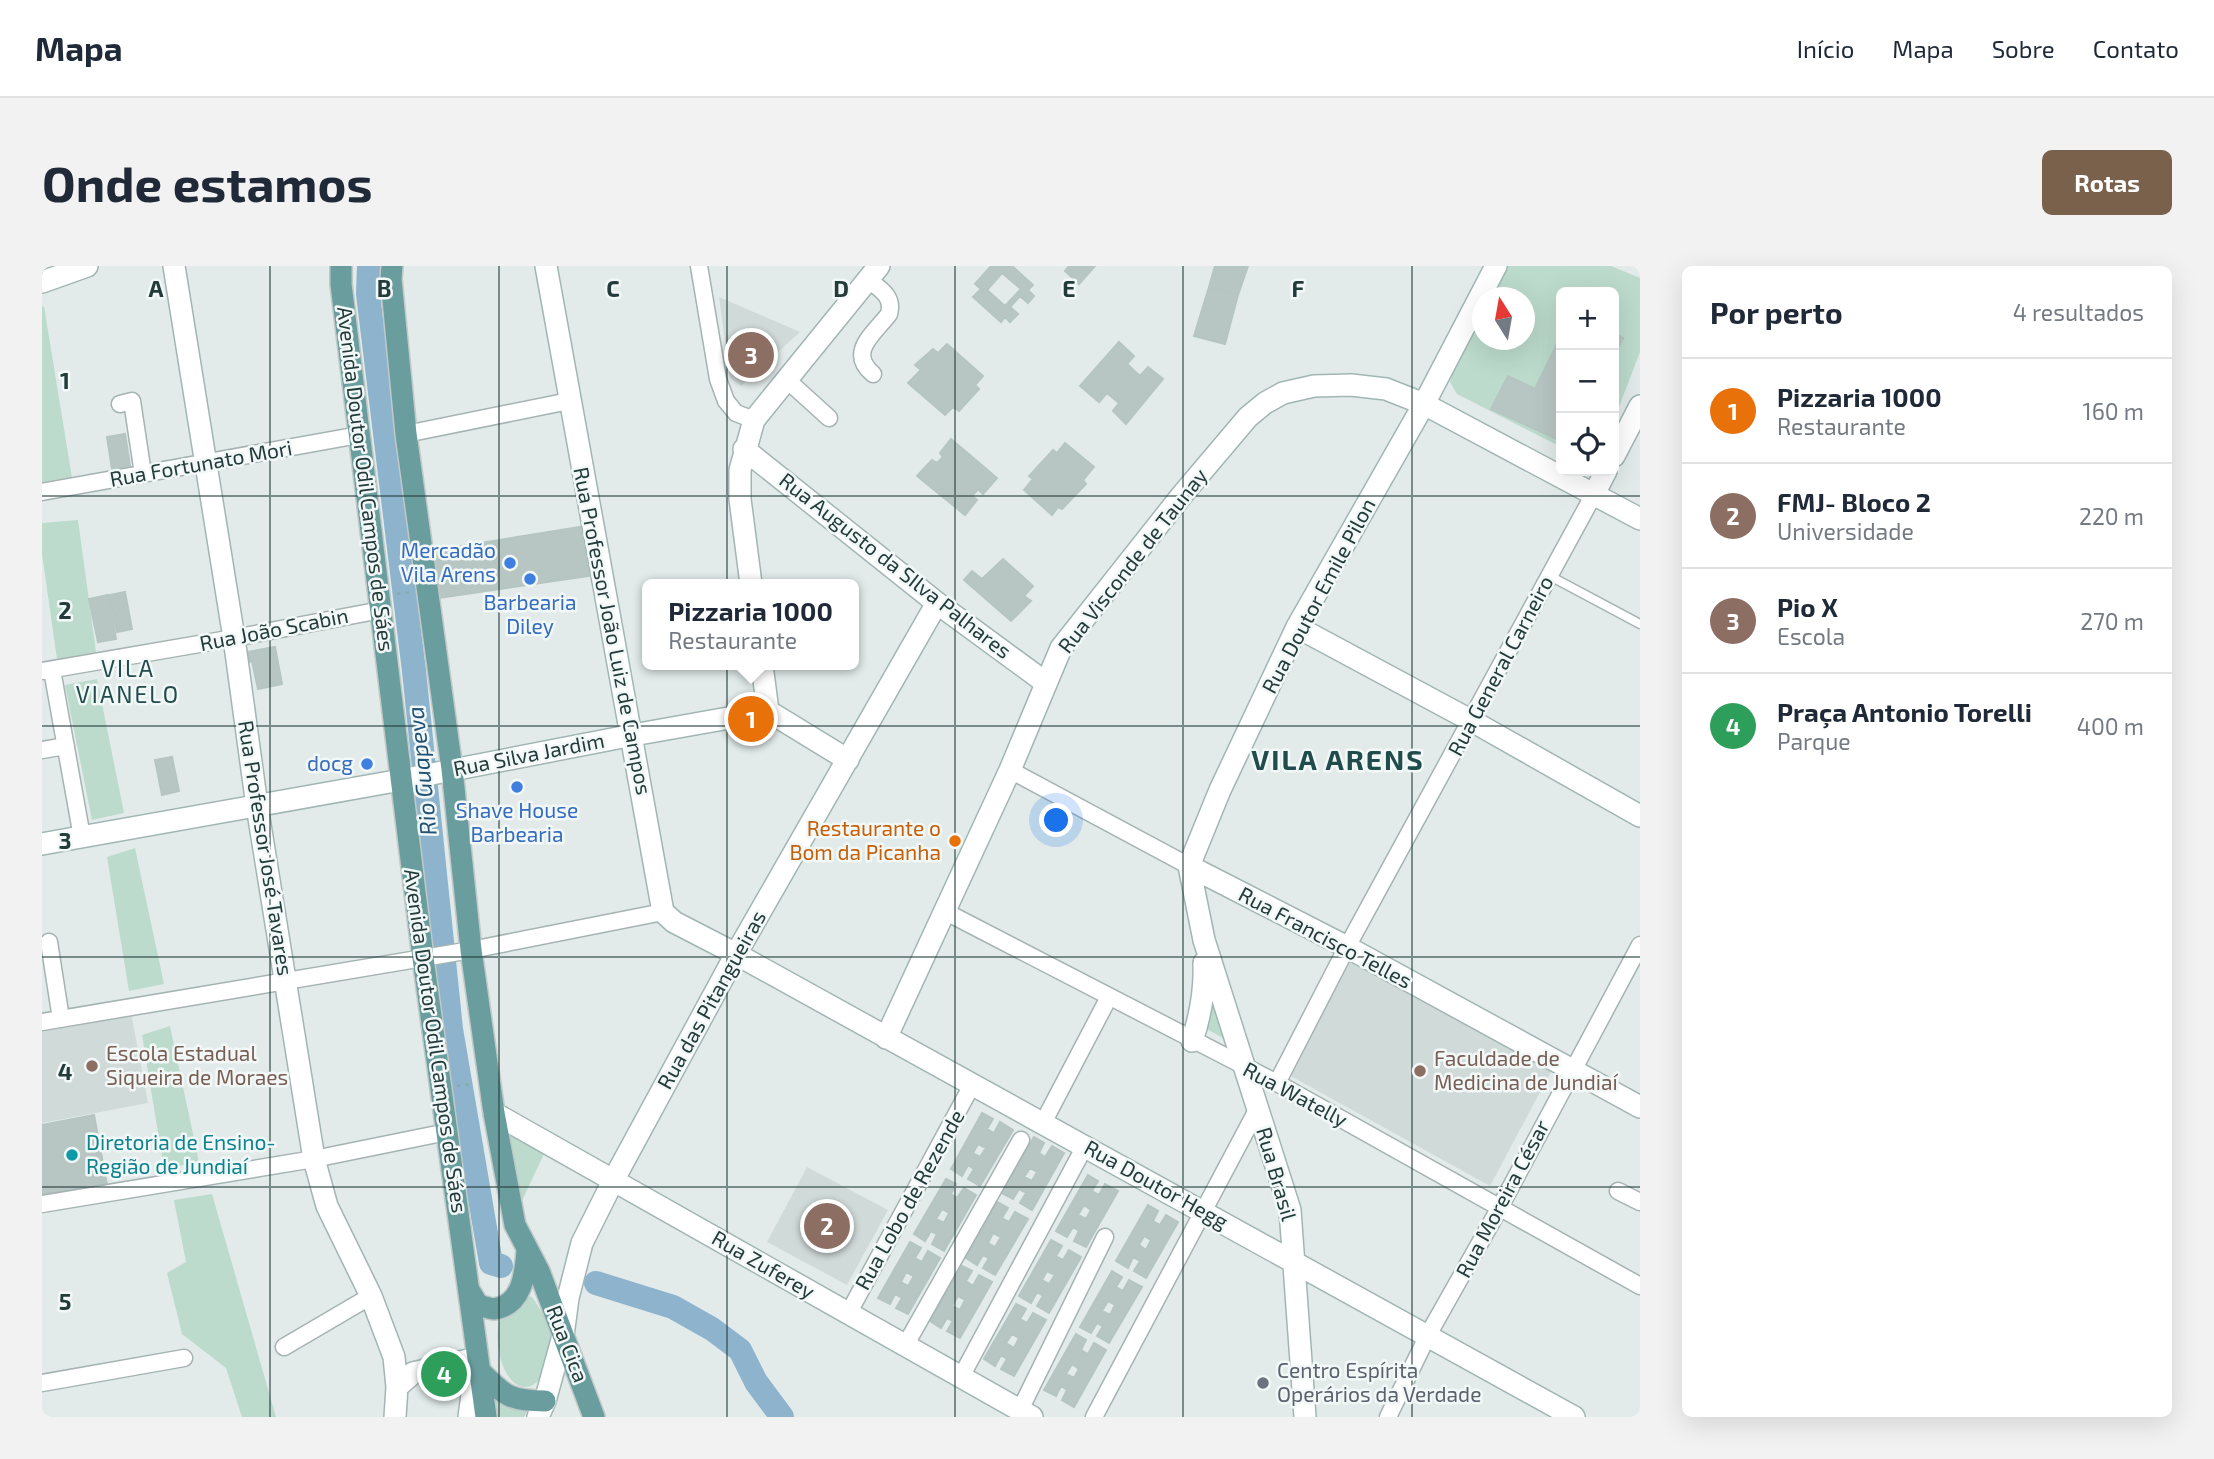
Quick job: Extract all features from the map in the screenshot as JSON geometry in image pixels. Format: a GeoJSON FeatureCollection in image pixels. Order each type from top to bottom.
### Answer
{"type":"FeatureCollection","features":[{"type":"Feature","properties":{"kind":"main road","name":"Avenida Doutor Odil Campos de Sáes"},"geometry":{"type":"LineString","coordinates":[[341,266],[359,435],[387,602],[447,1132],[486,1417]]}},
{"type":"Feature","properties":{"kind":"main road"},"geometry":{"type":"LineString","coordinates":[[392,266],[406,434],[467,950],[515,1225],[527,1251],[519,1292],[507,1302],[494,1309],[478,1305],[468,1290]]}},
{"type":"Feature","properties":{"kind":"main road","name":"Rua Cica"},"geometry":{"type":"LineString","coordinates":[[527,1251],[539,1271],[594,1417]]}},
{"type":"Feature","properties":{"kind":"main road"},"geometry":{"type":"LineString","coordinates":[[478,1364],[508,1397],[541,1409]]}},
{"type":"Feature","properties":{"kind":"street"},"geometry":{"type":"LineString","coordinates":[[42,282],[87,266]]}},
{"type":"Feature","properties":{"kind":"street","name":"Rua Professor José Tavares"},"geometry":{"type":"LineString","coordinates":[[174,266],[314,1159],[327,1206],[371,1296],[394,1357],[397,1387],[395,1417]]}},
{"type":"Feature","properties":{"kind":"street","name":"Rua Professor João Luiz de Campos"},"geometry":{"type":"LineString","coordinates":[[546,266],[663,912]]}},
{"type":"Feature","properties":{"kind":"street"},"geometry":{"type":"LineString","coordinates":[[699,266],[718,379],[726,401],[736,413],[754,420]]}},
{"type":"Feature","properties":{"kind":"street","name":"Rua Doutor Emile Pilon"},"geometry":{"type":"LineString","coordinates":[[1189,866],[1220,790],[1297,627],[1424,404],[1496,266]]}},
{"type":"Feature","properties":{"kind":"street"},"geometry":{"type":"LineString","coordinates":[[750,579],[740,499],[740,470],[754,420],[874,270],[891,308],[863,348],[860,357],[863,366],[873,374]]}},
{"type":"Feature","properties":{"kind":"street"},"geometry":{"type":"LineString","coordinates":[[786,379],[829,418]]}},
{"type":"Feature","properties":{"kind":"street","name":"Rua Visconde de Taunay"},"geometry":{"type":"LineString","coordinates":[[886,1038],[1010,770],[1061,648],[1181,495],[1248,417],[1265,403],[1283,393],[1314,386],[1351,385],[1387,389],[1424,404],[1640,519]]}},
{"type":"Feature","properties":{"kind":"street"},"geometry":{"type":"LineString","coordinates":[[120,404],[132,401],[143,474]]}},
{"type":"Feature","properties":{"kind":"street"},"geometry":{"type":"LineString","coordinates":[[406,434],[569,401]]}},
{"type":"Feature","properties":{"kind":"street"},"geometry":{"type":"LineString","coordinates":[[1619,446],[1640,406]]}},
{"type":"Feature","properties":{"kind":"street","name":"Rua Fortunato Mori"},"geometry":{"type":"LineString","coordinates":[[42,492],[359,435]]}},
{"type":"Feature","properties":{"kind":"street","name":"Rua Augusto da SIlva Palhares"},"geometry":{"type":"LineString","coordinates":[[744,449],[937,603],[1046,683]]}},
{"type":"Feature","properties":{"kind":"street","name":"Rua General Carneiro"},"geometry":{"type":"LineString","coordinates":[[1276,1083],[1603,476]]}},
{"type":"Feature","properties":{"kind":"street","name":"Rua João Scabin"},"geometry":{"type":"LineString","coordinates":[[47,671],[234,638],[387,602]]}},
{"type":"Feature","properties":{"kind":"street","name":"Rua das Pitangueiras"},"geometry":{"type":"LineString","coordinates":[[541,1409],[564,1336],[568,1298],[582,1243],[736,954],[937,603]]}},
{"type":"Feature","properties":{"kind":"street"},"geometry":{"type":"LineString","coordinates":[[1297,627],[1472,721],[1640,816]]}},
{"type":"Feature","properties":{"kind":"street"},"geometry":{"type":"LineString","coordinates":[[763,670],[768,711],[848,761]]}},
{"type":"Feature","properties":{"kind":"street"},"geometry":{"type":"LineString","coordinates":[[47,671],[66,746],[82,837]]}},
{"type":"Feature","properties":{"kind":"street","name":"Rua Silva Jardim"},"geometry":{"type":"LineString","coordinates":[[42,844],[768,711]]}},
{"type":"Feature","properties":{"kind":"street"},"geometry":{"type":"LineString","coordinates":[[42,750],[66,746]]}},
{"type":"Feature","properties":{"kind":"street","name":"Rua Francisco Telles"},"geometry":{"type":"LineString","coordinates":[[1010,770],[1347,947],[1640,1107]]}},
{"type":"Feature","properties":{"kind":"street"},"geometry":{"type":"LineString","coordinates":[[1189,866],[1204,940],[1205,990],[1192,1041]]}},
{"type":"Feature","properties":{"kind":"street"},"geometry":{"type":"LineString","coordinates":[[42,1022],[467,950],[663,912],[674,922],[736,954]]}},
{"type":"Feature","properties":{"kind":"street","name":"Rua Watelly"},"geometry":{"type":"LineString","coordinates":[[946,912],[1276,1083],[1640,1286]]}},
{"type":"Feature","properties":{"kind":"street","name":"Rua Brasil"},"geometry":{"type":"LineString","coordinates":[[1204,940],[1256,1110],[1290,1209],[1306,1417]]}},
{"type":"Feature","properties":{"kind":"street"},"geometry":{"type":"LineString","coordinates":[[49,942],[61,1019]]}},
{"type":"Feature","properties":{"kind":"street","name":"Rua Moreira César"},"geometry":{"type":"LineString","coordinates":[[1388,1417],[1428,1335],[1499,1209],[1640,945]]}},
{"type":"Feature","properties":{"kind":"street","name":"Rua Doutor Hegg"},"geometry":{"type":"LineString","coordinates":[[736,954],[1574,1417]]}},
{"type":"Feature","properties":{"kind":"street"},"geometry":{"type":"LineString","coordinates":[[1043,1123],[1109,998]]}},
{"type":"Feature","properties":{"kind":"street","name":"Rua Lobo de Rezende"},"geometry":{"type":"LineString","coordinates":[[848,1314],[972,1085]]}},
{"type":"Feature","properties":{"kind":"street"},"geometry":{"type":"LineString","coordinates":[[1094,1417],[1256,1110]]}},
{"type":"Feature","properties":{"kind":"street","name":"Rua Zuferey"},"geometry":{"type":"LineString","coordinates":[[494,1112],[1026,1414]]}},
{"type":"Feature","properties":{"kind":"street"},"geometry":{"type":"LineString","coordinates":[[42,1204],[314,1159],[447,1132]]}},
{"type":"Feature","properties":{"kind":"street"},"geometry":{"type":"LineString","coordinates":[[905,1346],[1021,1140]]}},
{"type":"Feature","properties":{"kind":"street"},"geometry":{"type":"LineString","coordinates":[[961,1377],[1084,1146]]}},
{"type":"Feature","properties":{"kind":"street"},"geometry":{"type":"LineString","coordinates":[[1618,1191],[1640,1202]]}},
{"type":"Feature","properties":{"kind":"street"},"geometry":{"type":"LineString","coordinates":[[1026,1414],[1105,1237]]}},
{"type":"Feature","properties":{"kind":"street"},"geometry":{"type":"LineString","coordinates":[[284,1348],[371,1296]]}},
{"type":"Feature","properties":{"kind":"street"},"geometry":{"type":"LineString","coordinates":[[42,1383],[184,1358]]}},
{"type":"Feature","properties":{"kind":"street"},"geometry":{"type":"LineString","coordinates":[[397,1387],[413,1373],[478,1364],[469,1417]]}},
{"type":"Feature","properties":{"kind":"lane"},"geometry":{"type":"LineString","coordinates":[[1550,576],[1640,624]]}},
{"type":"Feature","properties":{"kind":"path"},"geometry":{"type":"LineString","coordinates":[[387,602],[416,591]]}},
{"type":"Feature","properties":{"kind":"path"},"geometry":{"type":"LineString","coordinates":[[455,1087],[482,1083]]}},
{"type":"Feature","properties":{"kind":"shaded area"},"geometry":{"type":"Polygon","coordinates":[[[719,297],[800,332],[741,386],[730,378],[719,297]]]}},
{"type":"Feature","properties":{"kind":"shaded area","name":"Faculdade de Medicina de Jundiaí"},"geometry":{"type":"Polygon","coordinates":[[[1352,956],[1553,1068],[1490,1186],[1287,1074],[1352,956]]]}},
{"type":"Feature","properties":{"kind":"shaded area","name":"Escola Estadual Siqueira de Moraes"},"geometry":{"type":"Polygon","coordinates":[[[131,1013],[148,1103],[42,1123],[42,1029],[131,1013]]]}},
{"type":"Feature","properties":{"kind":"shaded area"},"geometry":{"type":"Polygon","coordinates":[[[807,1167],[888,1210],[847,1285],[767,1242],[807,1167]]]}},
{"type":"Feature","properties":{"kind":"green space"},"geometry":{"type":"Polygon","coordinates":[[[1507,266],[1611,266],[1640,278],[1640,352],[1619,407],[1619,287],[1556,287],[1556,444],[1457,394],[1450,382],[1456,361],[1472,331],[1472,350],[1535,350],[1535,287],[1495,287],[1507,266]]]}},
{"type":"Feature","properties":{"kind":"green space"},"geometry":{"type":"Polygon","coordinates":[[[44,306],[72,478],[42,484],[42,307],[44,306]]]}},
{"type":"Feature","properties":{"kind":"green space"},"geometry":{"type":"Polygon","coordinates":[[[78,520],[96,652],[57,659],[42,554],[42,523],[78,520]]]}},
{"type":"Feature","properties":{"kind":"green space"},"geometry":{"type":"Polygon","coordinates":[[[97,679],[124,813],[92,820],[65,685],[97,679]]]}},
{"type":"Feature","properties":{"kind":"green space"},"geometry":{"type":"Polygon","coordinates":[[[135,848],[164,984],[129,991],[107,857],[135,848]]]}},
{"type":"Feature","properties":{"kind":"green space"},"geometry":{"type":"Polygon","coordinates":[[[1212,982],[1233,1044],[1207,1029],[1212,982]]]}},
{"type":"Feature","properties":{"kind":"green space"},"geometry":{"type":"Polygon","coordinates":[[[170,1026],[199,1162],[164,1169],[142,1035],[170,1026]]]}},
{"type":"Feature","properties":{"kind":"green space"},"geometry":{"type":"Polygon","coordinates":[[[510,1134],[544,1154],[518,1209],[507,1137],[510,1134]]]}},
{"type":"Feature","properties":{"kind":"green space"},"geometry":{"type":"Polygon","coordinates":[[[212,1194],[276,1417],[242,1417],[226,1368],[182,1334],[167,1273],[186,1262],[174,1200],[212,1194]]]}},
{"type":"Feature","properties":{"kind":"green space"},"geometry":{"type":"Polygon","coordinates":[[[525,1295],[532,1297],[538,1307],[552,1341],[551,1355],[541,1377],[536,1383],[524,1387],[509,1378],[504,1369],[498,1346],[498,1325],[503,1315],[525,1295]]]}},
{"type":"Feature","properties":{"kind":"green space"},"geometry":{"type":"Polygon","coordinates":[[[492,1393],[508,1406],[527,1412],[524,1417],[496,1417],[492,1393]]]}},
{"type":"Feature","properties":{"kind":"building"},"geometry":{"type":"Polygon","coordinates":[[[991,266],[1012,266],[1033,285],[1028,290],[1034,296],[1028,303],[1020,296],[1010,307],[1018,314],[1010,322],[1005,317],[1001,322],[973,297],[981,289],[975,284],[991,266]]]}},
{"type":"Feature","properties":{"kind":"building"},"geometry":{"type":"Polygon","coordinates":[[[1069,266],[1095,266],[1079,284],[1065,271],[1069,266]]]}},
{"type":"Feature","properties":{"kind":"building"},"geometry":{"type":"Polygon","coordinates":[[[1215,266],[1248,266],[1238,295],[1209,287],[1215,266]]]}},
{"type":"Feature","properties":{"kind":"building"},"geometry":{"type":"Polygon","coordinates":[[[1002,273],[1021,289],[1005,306],[987,290],[1002,273]]]}},
{"type":"Feature","properties":{"kind":"building"},"geometry":{"type":"Polygon","coordinates":[[[1209,287],[1238,295],[1225,344],[1194,336],[1209,287]]]}},
{"type":"Feature","properties":{"kind":"building"},"geometry":{"type":"Polygon","coordinates":[[[1119,342],[1134,356],[1127,364],[1140,376],[1148,367],[1163,379],[1126,424],[1113,411],[1119,403],[1107,393],[1099,402],[1080,386],[1119,342]]]}},
{"type":"Feature","properties":{"kind":"building"},"geometry":{"type":"Polygon","coordinates":[[[947,344],[983,376],[975,385],[979,389],[959,411],[953,407],[945,415],[908,383],[921,370],[915,365],[933,349],[938,353],[947,344]]]}},
{"type":"Feature","properties":{"kind":"building"},"geometry":{"type":"Polygon","coordinates":[[[1556,346],[1556,439],[1491,409],[1508,376],[1535,389],[1556,346]]]}},
{"type":"Feature","properties":{"kind":"building"},"geometry":{"type":"Polygon","coordinates":[[[125,434],[130,466],[112,469],[107,437],[125,434]]]}},
{"type":"Feature","properties":{"kind":"building"},"geometry":{"type":"Polygon","coordinates":[[[951,439],[997,478],[983,494],[978,489],[972,496],[977,500],[965,515],[917,476],[932,460],[937,463],[943,457],[940,453],[951,439]]]}},
{"type":"Feature","properties":{"kind":"building"},"geometry":{"type":"Polygon","coordinates":[[[1065,443],[1094,467],[1083,480],[1086,484],[1062,509],[1058,507],[1052,515],[1024,490],[1033,479],[1029,476],[1053,450],[1057,453],[1065,443]]]}},
{"type":"Feature","properties":{"kind":"building","name":"Mercadão Vila Arens"},"geometry":{"type":"Polygon","coordinates":[[[580,527],[589,576],[438,598],[431,551],[580,527]]]}},
{"type":"Feature","properties":{"kind":"building"},"geometry":{"type":"Polygon","coordinates":[[[1003,559],[1033,586],[1024,596],[1031,601],[1011,621],[964,580],[972,571],[982,579],[1003,559]]]}},
{"type":"Feature","properties":{"kind":"building"},"geometry":{"type":"Polygon","coordinates":[[[125,592],[132,629],[117,632],[110,595],[125,592]]]}},
{"type":"Feature","properties":{"kind":"building"},"geometry":{"type":"Polygon","coordinates":[[[108,595],[116,639],[98,642],[89,599],[108,595]]]}},
{"type":"Feature","properties":{"kind":"building"},"geometry":{"type":"Polygon","coordinates":[[[275,647],[282,684],[258,689],[252,661],[249,662],[247,652],[275,647]]]}},
{"type":"Feature","properties":{"kind":"building"},"geometry":{"type":"Polygon","coordinates":[[[172,757],[179,791],[162,795],[155,760],[172,757]]]}},
{"type":"Feature","properties":{"kind":"building"},"geometry":{"type":"Polygon","coordinates":[[[982,1113],[993,1119],[987,1129],[994,1133],[1000,1122],[1013,1130],[980,1186],[968,1179],[974,1169],[968,1165],[962,1176],[951,1169],[982,1113]],[[978,1144],[973,1153],[980,1157],[986,1148],[978,1144]]]}},
{"type":"Feature","properties":{"kind":"building","name":"Diretoria de Ensino- Região de Jundiaí"},"geometry":{"type":"Polygon","coordinates":[[[94,1115],[107,1185],[42,1197],[42,1125],[94,1115]]]}},
{"type":"Feature","properties":{"kind":"building"},"geometry":{"type":"Polygon","coordinates":[[[1034,1137],[1044,1143],[1039,1153],[1045,1157],[1052,1146],[1064,1153],[1032,1210],[1020,1203],[1026,1193],[1019,1189],[1013,1199],[1002,1193],[1034,1137]],[[1030,1168],[1024,1177],[1032,1181],[1037,1172],[1030,1168]]]}},
{"type":"Feature","properties":{"kind":"building"},"geometry":{"type":"Polygon","coordinates":[[[1088,1175],[1098,1181],[1092,1191],[1099,1195],[1105,1184],[1118,1191],[1086,1247],[1074,1241],[1079,1231],[1073,1227],[1067,1237],[1056,1231],[1088,1175]],[[1084,1205],[1078,1215],[1086,1219],[1091,1210],[1084,1205]]]}},
{"type":"Feature","properties":{"kind":"building"},"geometry":{"type":"Polygon","coordinates":[[[946,1179],[956,1184],[951,1194],[957,1198],[964,1188],[976,1195],[944,1251],[932,1244],[937,1234],[931,1231],[925,1241],[914,1234],[946,1179]],[[942,1209],[936,1219],[944,1223],[949,1213],[942,1209]]]}},
{"type":"Feature","properties":{"kind":"building"},"geometry":{"type":"Polygon","coordinates":[[[997,1202],[1008,1208],[1002,1218],[1009,1222],[1015,1212],[1028,1219],[995,1275],[983,1268],[989,1258],[983,1255],[977,1265],[966,1258],[997,1202]],[[993,1233],[988,1243],[995,1247],[1001,1237],[993,1233]]]}},
{"type":"Feature","properties":{"kind":"building"},"geometry":{"type":"Polygon","coordinates":[[[1148,1205],[1158,1211],[1153,1221],[1160,1225],[1166,1215],[1178,1222],[1146,1278],[1134,1271],[1140,1261],[1133,1257],[1128,1268],[1116,1261],[1148,1205]],[[1144,1236],[1139,1245],[1146,1250],[1151,1240],[1144,1236]]]}},
{"type":"Feature","properties":{"kind":"building"},"geometry":{"type":"Polygon","coordinates":[[[1051,1240],[1062,1246],[1056,1256],[1063,1260],[1069,1250],[1081,1257],[1049,1313],[1037,1306],[1043,1296],[1037,1292],[1031,1303],[1019,1296],[1051,1240]],[[1047,1271],[1042,1280],[1049,1284],[1055,1275],[1047,1271]]]}},
{"type":"Feature","properties":{"kind":"building"},"geometry":{"type":"Polygon","coordinates":[[[910,1242],[921,1248],[915,1258],[922,1262],[928,1251],[940,1258],[908,1314],[896,1308],[902,1298],[895,1294],[890,1304],[878,1298],[910,1242]],[[906,1272],[901,1282],[908,1286],[914,1276],[906,1272]]]}},
{"type":"Feature","properties":{"kind":"building"},"geometry":{"type":"Polygon","coordinates":[[[962,1266],[972,1271],[966,1281],[973,1286],[979,1275],[992,1282],[960,1338],[947,1331],[953,1321],[947,1318],[941,1328],[930,1321],[962,1266]],[[958,1296],[952,1306],[960,1310],[965,1300],[958,1296]]]}},
{"type":"Feature","properties":{"kind":"building"},"geometry":{"type":"Polygon","coordinates":[[[1112,1271],[1122,1277],[1116,1287],[1123,1291],[1129,1280],[1142,1287],[1109,1343],[1097,1336],[1103,1326],[1097,1323],[1091,1333],[1080,1327],[1112,1271]],[[1108,1301],[1102,1311],[1110,1315],[1115,1305],[1108,1301]]]}},
{"type":"Feature","properties":{"kind":"building"},"geometry":{"type":"Polygon","coordinates":[[[1016,1304],[1026,1309],[1020,1319],[1027,1323],[1033,1313],[1046,1320],[1014,1376],[1001,1369],[1007,1359],[1001,1355],[995,1366],[984,1359],[1016,1304]],[[1012,1334],[1006,1343],[1014,1348],[1019,1338],[1012,1334]]]}},
{"type":"Feature","properties":{"kind":"building"},"geometry":{"type":"Polygon","coordinates":[[[1076,1334],[1086,1340],[1081,1350],[1088,1354],[1094,1343],[1106,1350],[1074,1407],[1062,1400],[1067,1390],[1061,1386],[1056,1396],[1044,1390],[1076,1334]],[[1072,1364],[1066,1374],[1074,1378],[1079,1369],[1072,1364]]]}},
{"type":"Feature","properties":{"kind":"waterway","name":"Rio Guapeva"},"geometry":{"type":"LineString","coordinates":[[369,266],[368,294],[414,671],[451,1029],[491,1263],[501,1266]]}},
{"type":"Feature","properties":{"kind":"waterway","name":"Rio Guapeva"},"geometry":{"type":"LineString","coordinates":[[596,1283],[673,1307],[712,1329],[740,1350],[756,1382],[782,1417]]}},
{"type":"Feature","properties":{"kind":"place","name":"Pio X"},"geometry":{"type":"Point","coordinates":[751,355]}},
{"type":"Feature","properties":{"kind":"place","name":"Mercadão Vila Arens"},"geometry":{"type":"Point","coordinates":[510,563]}},
{"type":"Feature","properties":{"kind":"place","name":"Barbearia Diley"},"geometry":{"type":"Point","coordinates":[530,579]}},
{"type":"Feature","properties":{"kind":"place","name":"Pizzaria 1000"},"geometry":{"type":"Point","coordinates":[751,719]}},
{"type":"Feature","properties":{"kind":"place","name":"docg"},"geometry":{"type":"Point","coordinates":[367,764]}},
{"type":"Feature","properties":{"kind":"place","name":"Shave House Barbearia"},"geometry":{"type":"Point","coordinates":[517,787]}},
{"type":"Feature","properties":{"kind":"place","name":"Restaurante o Bom da Picanha"},"geometry":{"type":"Point","coordinates":[955,841]}},
{"type":"Feature","properties":{"kind":"place","name":"Escola Estadual Siqueira de Moraes"},"geometry":{"type":"Point","coordinates":[92,1066]}},
{"type":"Feature","properties":{"kind":"place","name":"Faculdade de Medicina de Jundiaí"},"geometry":{"type":"Point","coordinates":[1420,1071]}},
{"type":"Feature","properties":{"kind":"place","name":"Diretoria de Ensino- Região de Jundiaí"},"geometry":{"type":"Point","coordinates":[72,1155]}},
{"type":"Feature","properties":{"kind":"place","name":"FMJ- Bloco 2"},"geometry":{"type":"Point","coordinates":[827,1226]}},
{"type":"Feature","properties":{"kind":"place","name":"Praça Antonio Torelli"},"geometry":{"type":"Point","coordinates":[444,1374]}},
{"type":"Feature","properties":{"kind":"place","name":"Centro Espírita Operários da Verdade"},"geometry":{"type":"Point","coordinates":[1263,1383]}},
{"type":"Feature","properties":{"kind":"district","name":"VILA VIANELO"},"geometry":{"type":"Point","coordinates":[128,682]}},
{"type":"Feature","properties":{"kind":"district","name":"VILA ARENS"},"geometry":{"type":"Point","coordinates":[1338,760]}}]}
